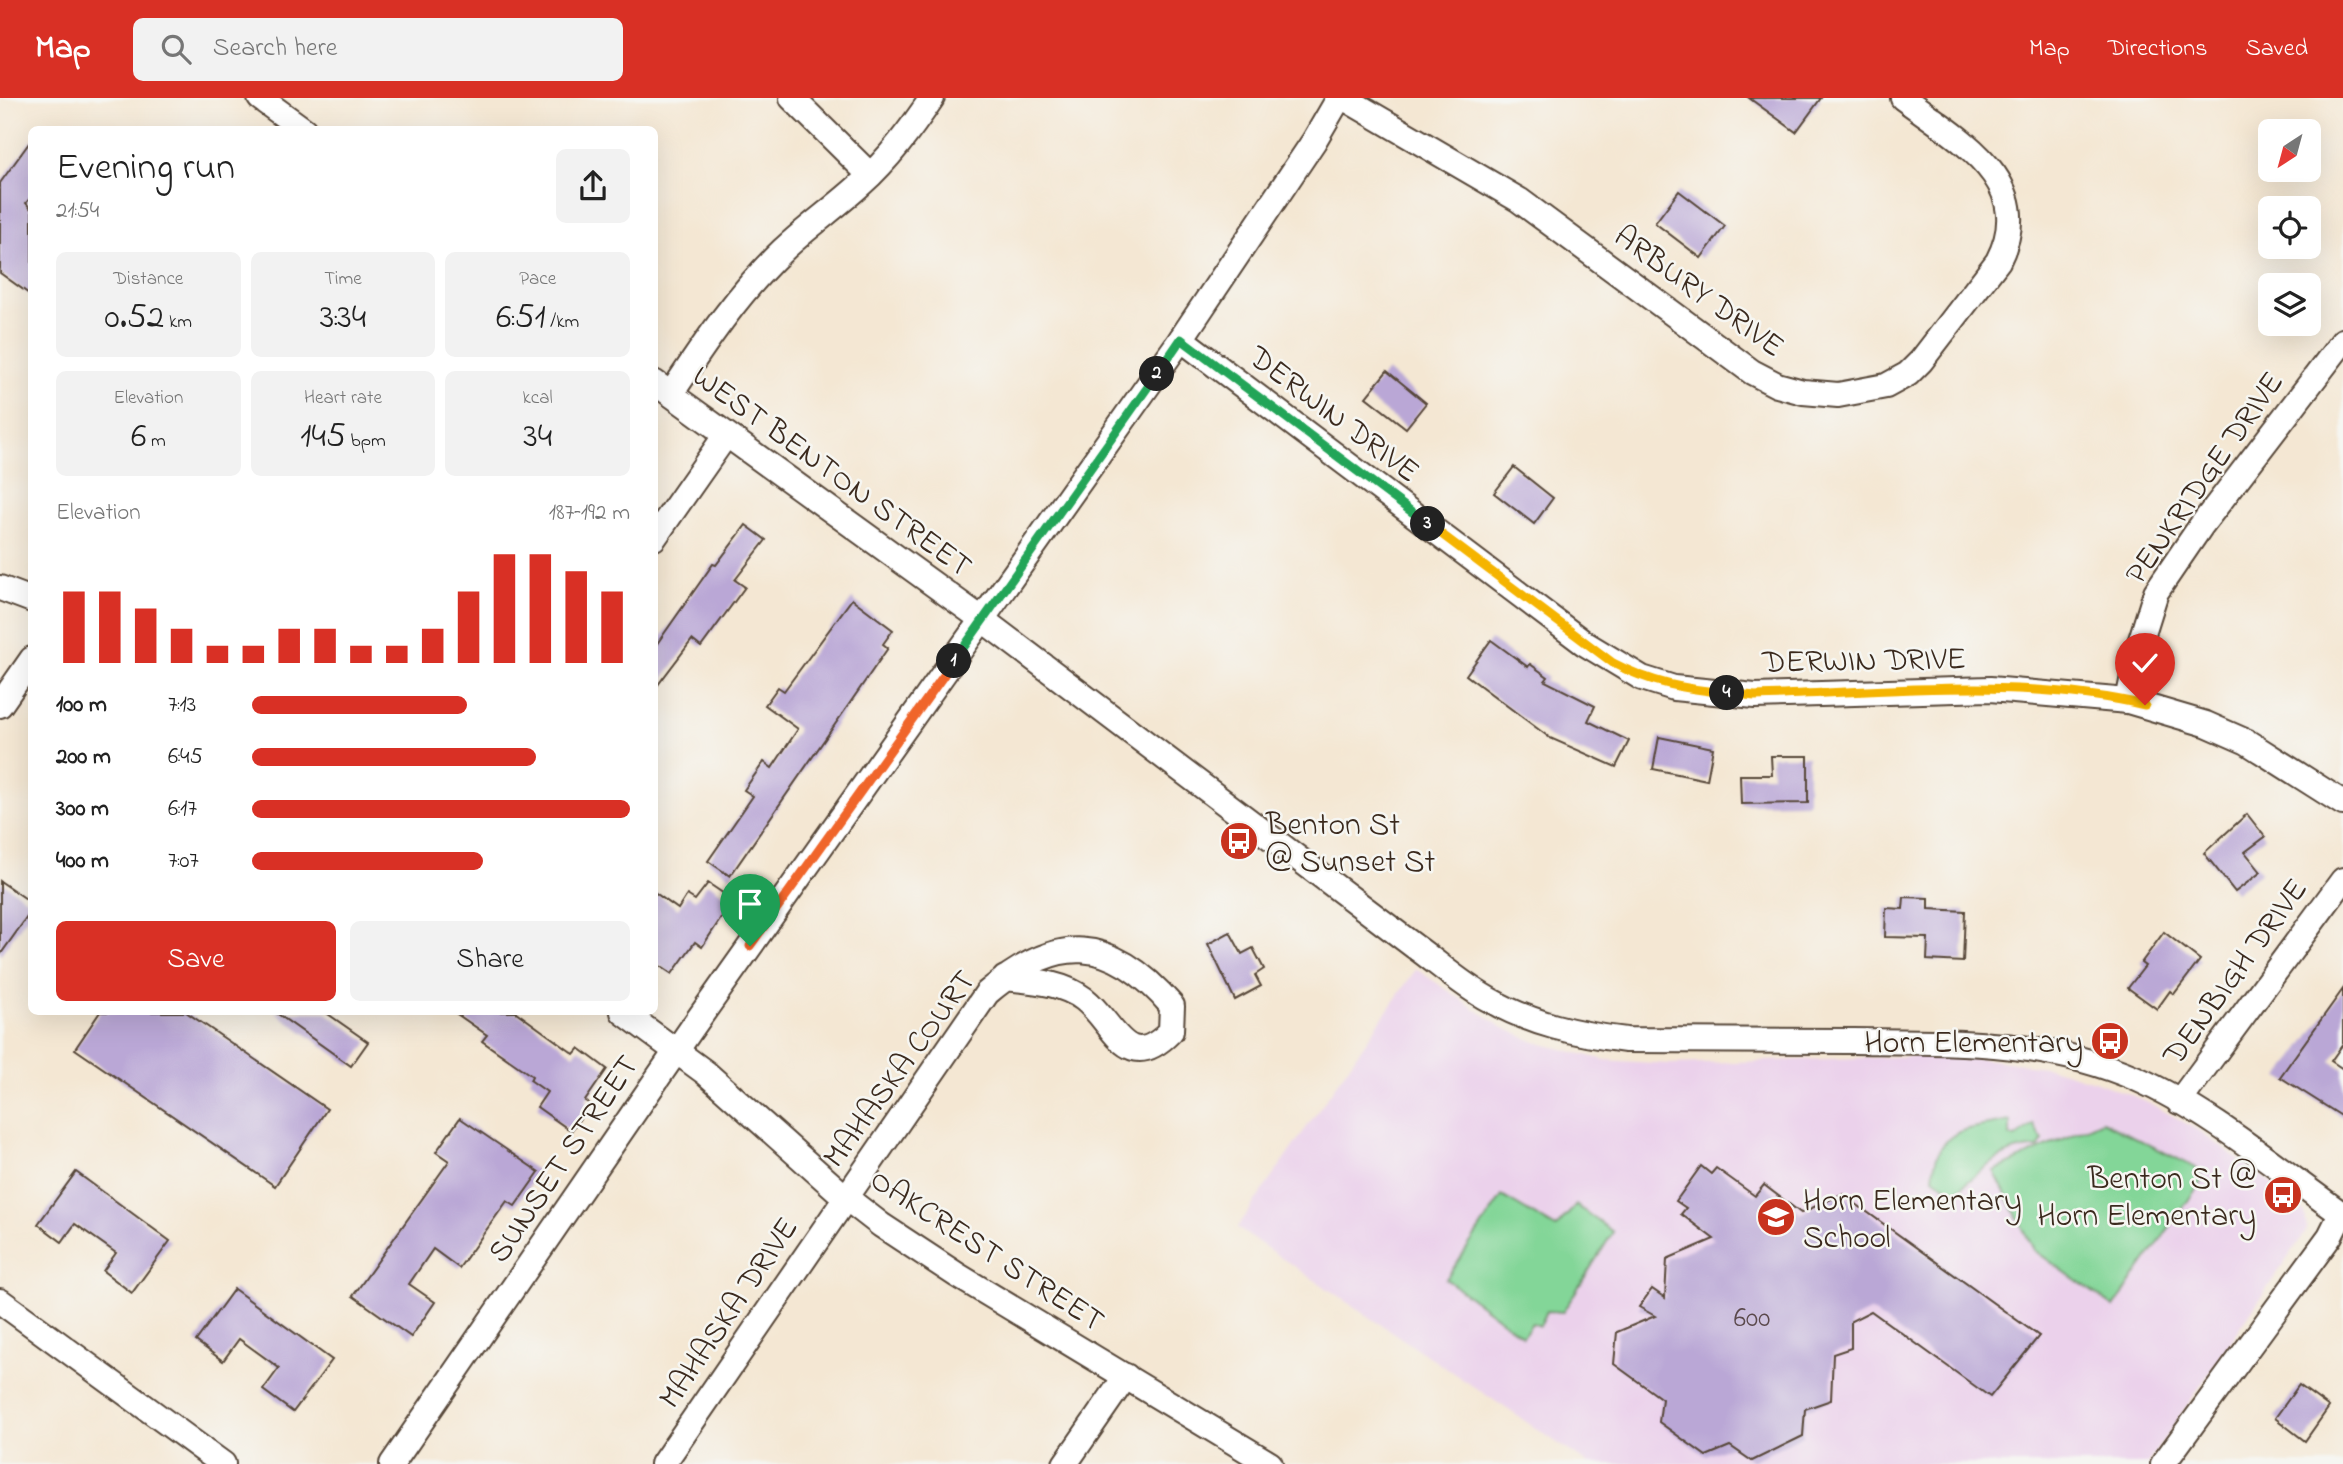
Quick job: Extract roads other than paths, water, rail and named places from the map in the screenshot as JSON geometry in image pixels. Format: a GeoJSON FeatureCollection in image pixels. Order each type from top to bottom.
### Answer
{"type":"FeatureCollection","features":[{"type":"Feature","properties":{"kind":"street"},"geometry":{"type":"LineString","coordinates":[[260,98],[298,126]]}},
{"type":"Feature","properties":{"kind":"street"},"geometry":{"type":"LineString","coordinates":[[792,98],[870,176]]}},
{"type":"Feature","properties":{"kind":"street"},"geometry":{"type":"LineString","coordinates":[[663,388],[783,250],[870,176],[908,132],[932,98]]}},
{"type":"Feature","properties":{"kind":"street","name":"ARBURY DRIVE"},"geometry":{"type":"LineString","coordinates":[[1342,98],[1519,200],[1752,372],[1777,386],[1838,395],[1886,386],[1908,374],[1998,261],[2007,245],[2009,209],[2005,190],[1993,170],[1903,98]]}},
{"type":"Feature","properties":{"kind":"street","name":"SUNSET STREET"},"geometry":{"type":"LineString","coordinates":[[392,1464],[676,1050],[1181,339],[1342,98]]}},
{"type":"Feature","properties":{"kind":"street","name":"DERWIN DRIVE"},"geometry":{"type":"LineString","coordinates":[[1181,339],[1584,643],[1642,678],[1674,688],[1755,696],[1990,689],[2127,701],[2206,724],[2237,738],[2343,803]]}},
{"type":"Feature","properties":{"kind":"street","name":"PENKRIDGE DRIVE"},"geometry":{"type":"LineString","coordinates":[[2127,701],[2139,646],[2156,592],[2201,526],[2343,341]]}},
{"type":"Feature","properties":{"kind":"street","name":"WEST BENTON STREET"},"geometry":{"type":"LineString","coordinates":[[663,388],[983,620],[1486,999],[1526,1017],[1582,1035],[1626,1040],[1978,1042],[2036,1048],[2092,1062],[2137,1079],[2179,1102],[2342,1215]]}},
{"type":"Feature","properties":{"kind":"street"},"geometry":{"type":"LineString","coordinates":[[658,532],[726,435]]}},
{"type":"Feature","properties":{"kind":"street"},"geometry":{"type":"LineString","coordinates":[[0,588],[28,598]]}},
{"type":"Feature","properties":{"kind":"street"},"geometry":{"type":"LineString","coordinates":[[0,705],[28,665]]}},
{"type":"Feature","properties":{"kind":"street","name":"DENBIGH DRIVE"},"geometry":{"type":"LineString","coordinates":[[2179,1102],[2343,880]]}},
{"type":"Feature","properties":{"kind":"street","name":"MAHASKA COURT"},"geometry":{"type":"LineString","coordinates":[[845,1197],[987,993],[1005,978],[1048,953],[1072,950],[1110,957],[1147,980],[1172,1006],[1171,1031],[1158,1044],[1146,1050],[1130,1047],[1114,1036],[1084,999],[1065,988],[1005,978]]}},
{"type":"Feature","properties":{"kind":"street","name":"OAKCREST STREET"},"geometry":{"type":"LineString","coordinates":[[627,1015],[736,1098],[845,1197],[918,1251],[1270,1464]]}},
{"type":"Feature","properties":{"kind":"street","name":"MAHASKA DRIVE"},"geometry":{"type":"LineString","coordinates":[[663,1464],[845,1197]]}},
{"type":"Feature","properties":{"kind":"street"},"geometry":{"type":"LineString","coordinates":[[2163,1464],[2330,1236],[2342,1215]]}},
{"type":"Feature","properties":{"kind":"street"},"geometry":{"type":"LineString","coordinates":[[0,1301],[223,1464]]}},
{"type":"Feature","properties":{"kind":"street"},"geometry":{"type":"LineString","coordinates":[[1065,1464],[1126,1376]]}},
{"type":"Feature","properties":{"kind":"place","name":"Benton St @ Sunset St"},"geometry":{"type":"Point","coordinates":[1239,841]}},
{"type":"Feature","properties":{"kind":"place","name":"Horn Elementary"},"geometry":{"type":"Point","coordinates":[2110,1041]}},
{"type":"Feature","properties":{"kind":"place","name":"Benton St @ Horn Elementary"},"geometry":{"type":"Point","coordinates":[2283,1195]}},
{"type":"Feature","properties":{"kind":"place","name":"Horn Elementary School"},"geometry":{"type":"Point","coordinates":[1776,1217]}}]}
